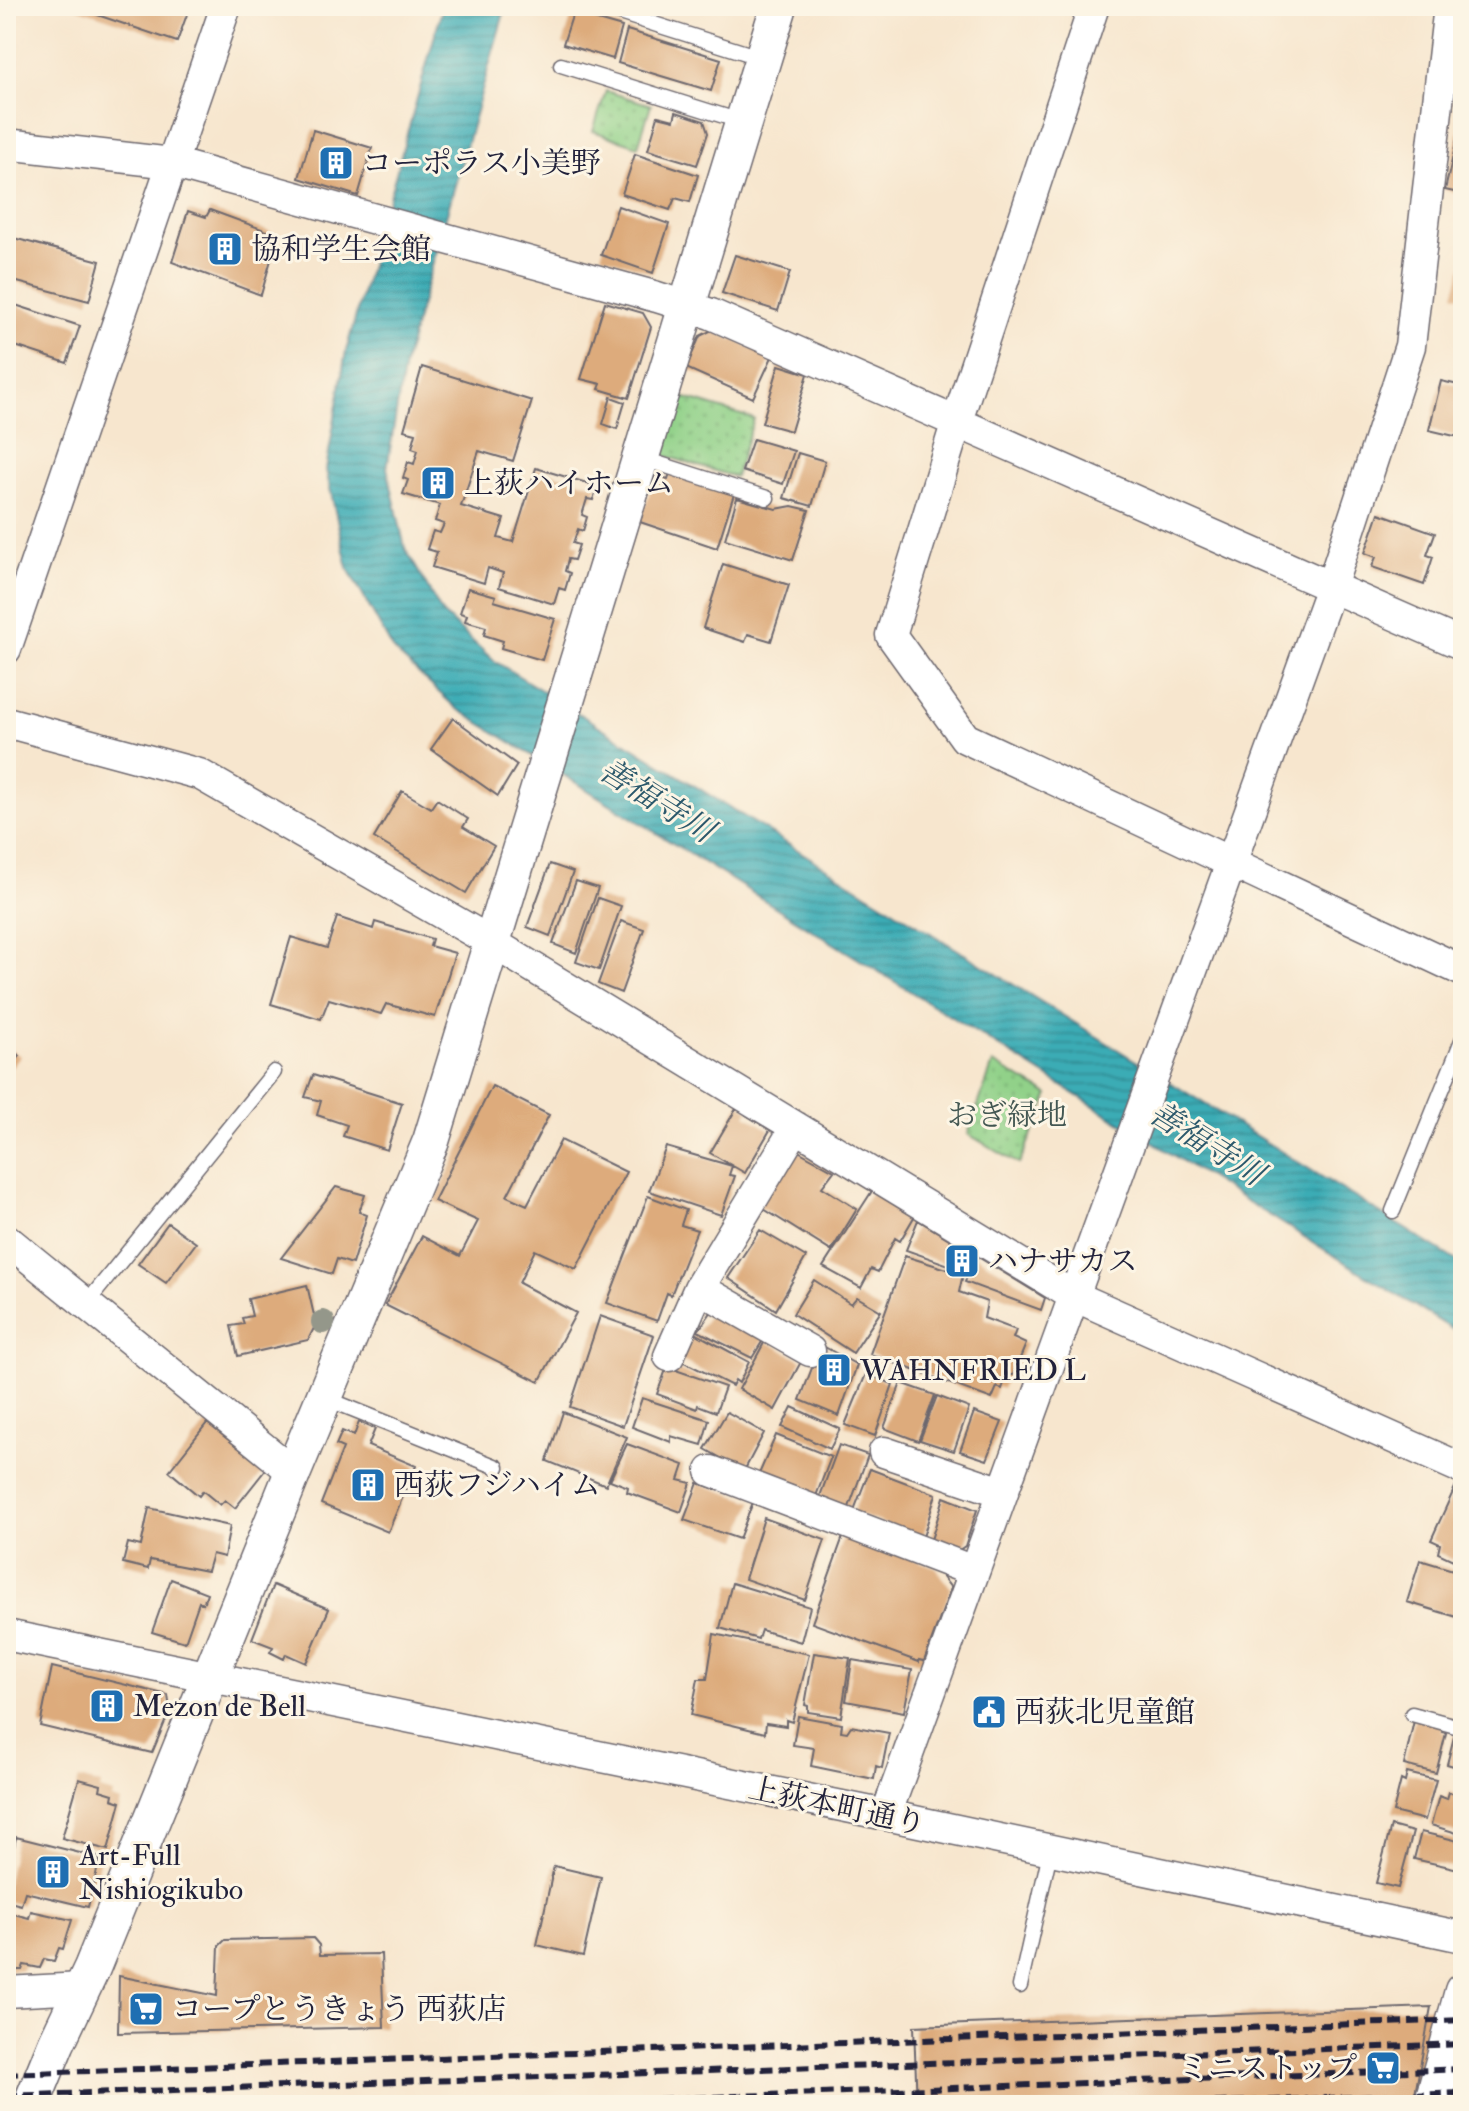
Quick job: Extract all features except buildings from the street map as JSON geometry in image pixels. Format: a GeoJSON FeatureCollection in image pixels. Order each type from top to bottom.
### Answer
{"type":"FeatureCollection","features":[{"type":"Feature","properties":{"kind":"street"},"geometry":{"type":"LineString","coordinates":[[6,649],[226,6]]}},
{"type":"Feature","properties":{"kind":"street"},"geometry":{"type":"LineString","coordinates":[[31,2105],[431,1141],[779,6]]}},
{"type":"Feature","properties":{"kind":"street"},"geometry":{"type":"LineString","coordinates":[[1094,6],[957,421],[891,635],[965,738],[1463,971]]}},
{"type":"Feature","properties":{"kind":"street"},"geometry":{"type":"LineString","coordinates":[[886,1815],[1331,587],[1410,346],[1449,6]]}},
{"type":"Feature","properties":{"kind":"street"},"geometry":{"type":"LineString","coordinates":[[6,144],[172,163],[711,314],[1463,645]]}},
{"type":"Feature","properties":{"kind":"street"},"geometry":{"type":"LineString","coordinates":[[6,722],[199,774],[493,943],[1072,1295],[1463,1469]]}},
{"type":"Feature","properties":{"kind":"street"},"geometry":{"type":"LineString","coordinates":[[669,1356],[699,1288],[796,1127]]}},
{"type":"Feature","properties":{"kind":"street"},"geometry":{"type":"LineString","coordinates":[[6,1239],[293,1472]]}},
{"type":"Feature","properties":{"kind":"street"},"geometry":{"type":"LineString","coordinates":[[699,1288],[810,1351]]}},
{"type":"Feature","properties":{"kind":"street"},"geometry":{"type":"LineString","coordinates":[[884,1452],[1002,1492]]}},
{"type":"Feature","properties":{"kind":"street"},"geometry":{"type":"LineString","coordinates":[[711,1471],[973,1571]]}},
{"type":"Feature","properties":{"kind":"street","name":"上荻本町通り"},"geometry":{"type":"LineString","coordinates":[[6,1635],[1463,1937]]}},
{"type":"Feature","properties":{"kind":"street"},"geometry":{"type":"LineString","coordinates":[[6,1992],[82,1988]]}},
{"type":"Feature","properties":{"kind":"street"},"geometry":{"type":"LineString","coordinates":[[1432,2105],[1463,1991]]}},
{"type":"Feature","properties":{"kind":"lane"},"geometry":{"type":"LineString","coordinates":[[597,6],[763,58]]}},
{"type":"Feature","properties":{"kind":"lane"},"geometry":{"type":"LineString","coordinates":[[561,65],[743,122]]}},
{"type":"Feature","properties":{"kind":"lane"},"geometry":{"type":"LineString","coordinates":[[641,458],[767,498]]}},
{"type":"Feature","properties":{"kind":"lane"},"geometry":{"type":"LineString","coordinates":[[1393,1211],[1463,1038]]}},
{"type":"Feature","properties":{"kind":"lane"},"geometry":{"type":"LineString","coordinates":[[86,1304],[274,1072]]}},
{"type":"Feature","properties":{"kind":"lane"},"geometry":{"type":"LineString","coordinates":[[325,1398],[497,1467]]}},
{"type":"Feature","properties":{"kind":"lane"},"geometry":{"type":"LineString","coordinates":[[1412,1714],[1463,1728]]}},
{"type":"Feature","properties":{"kind":"lane"},"geometry":{"type":"LineString","coordinates":[[1020,1986],[1050,1852]]}},
{"type":"Feature","properties":{"kind":"green space"},"geometry":{"type":"Polygon","coordinates":[[[606,91],[651,105],[638,146],[593,131],[606,91]]]}},
{"type":"Feature","properties":{"kind":"green space"},"geometry":{"type":"Polygon","coordinates":[[[676,395],[754,419],[735,477],[659,454],[676,395]]]}},
{"type":"Feature","properties":{"kind":"green space","name":"おぎ緑地"},"geometry":{"type":"Polygon","coordinates":[[[993,1063],[1049,1095],[1019,1164],[968,1134],[993,1063]]]}},
{"type":"Feature","properties":{"kind":"water","name":"善福寺川"},"geometry":{"type":"Polygon","coordinates":[[[443,6],[506,6],[404,364],[387,468],[405,548],[442,613],[493,660],[1463,1265],[1463,1336],[456,708],[394,651],[348,569],[326,470],[346,351],[443,6]]]}},
{"type":"Feature","properties":{"kind":"railway"},"geometry":{"type":"LineString","coordinates":[[6,2074],[1463,2020]]}},
{"type":"Feature","properties":{"kind":"railway"},"geometry":{"type":"LineString","coordinates":[[6,2096],[1463,2044]]}},
{"type":"Feature","properties":{"kind":"railway"},"geometry":{"type":"LineString","coordinates":[[497,2105],[1463,2069]]}},
{"type":"Feature","properties":{"kind":"railway"},"geometry":{"type":"LineString","coordinates":[[1143,2105],[1463,2093]]}},
{"type":"Feature","properties":{"kind":"place","name":"コーポラス小美野"},"geometry":{"type":"Point","coordinates":[336,163]}},
{"type":"Feature","properties":{"kind":"place","name":"協和学生会館"},"geometry":{"type":"Point","coordinates":[225,249]}},
{"type":"Feature","properties":{"kind":"place","name":"上荻ハイホーム"},"geometry":{"type":"Point","coordinates":[438,483]}},
{"type":"Feature","properties":{"kind":"place","name":"ハナサカス"},"geometry":{"type":"Point","coordinates":[962,1261]}},
{"type":"Feature","properties":{"kind":"place","name":"WAHNFRIED L"},"geometry":{"type":"Point","coordinates":[834,1370]}},
{"type":"Feature","properties":{"kind":"place","name":"西荻フジハイム"},"geometry":{"type":"Point","coordinates":[368,1485]}},
{"type":"Feature","properties":{"kind":"place","name":"Mezon de Bell"},"geometry":{"type":"Point","coordinates":[107,1706]}},
{"type":"Feature","properties":{"kind":"place","name":"西荻北児童館"},"geometry":{"type":"Point","coordinates":[989,1712]}},
{"type":"Feature","properties":{"kind":"place","name":"Art-Full Nishiogikubo"},"geometry":{"type":"Point","coordinates":[53,1872]}},
{"type":"Feature","properties":{"kind":"place","name":"コープとうきょう 西荻店"},"geometry":{"type":"Point","coordinates":[146,2009]}},
{"type":"Feature","properties":{"kind":"place","name":"ミニストップ"},"geometry":{"type":"Point","coordinates":[1383,2068]}}]}
